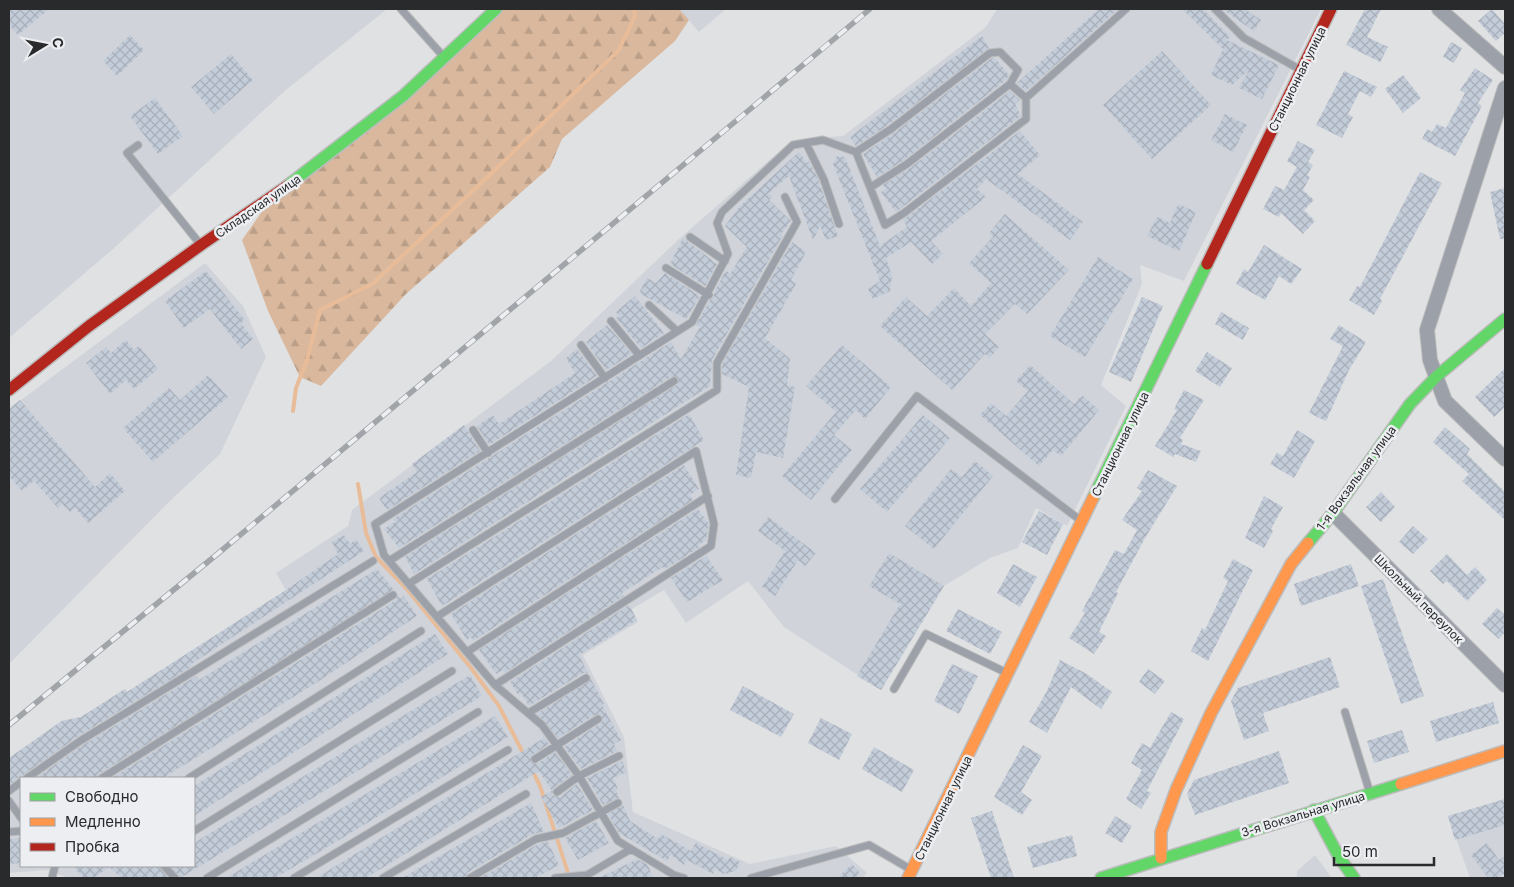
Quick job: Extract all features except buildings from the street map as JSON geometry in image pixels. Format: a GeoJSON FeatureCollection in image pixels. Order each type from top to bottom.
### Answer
{"type":"FeatureCollection","features":[{"type":"Feature","properties":{"kind":"street","name":"Складская улица"},"geometry":{"type":"LineString","coordinates":[[9,390],[88,326],[200,245],[270,200],[403,96],[496,9]]}},
{"type":"Feature","properties":{"kind":"street","name":"Станционная улица"},"geometry":{"type":"LineString","coordinates":[[910,874],[1083,522],[1331,9]]}},
{"type":"Feature","properties":{"kind":"street"},"geometry":{"type":"LineString","coordinates":[[1439,9],[1505,68]]}},
{"type":"Feature","properties":{"kind":"street"},"geometry":{"type":"LineString","coordinates":[[1505,88],[1427,330],[1430,360],[1445,401],[1505,459]]}},
{"type":"Feature","properties":{"kind":"street","name":"1-я Вокзальная улица"},"geometry":{"type":"LineString","coordinates":[[1161,858],[1161,832],[1176,790],[1211,713],[1291,564],[1333,513],[1410,404],[1437,376],[1505,319]]}},
{"type":"Feature","properties":{"kind":"street","name":"Школьный переулок"},"geometry":{"type":"LineString","coordinates":[[1333,513],[1505,685]]}},
{"type":"Feature","properties":{"kind":"street","name":"3-я Вокзальная улица"},"geometry":{"type":"LineString","coordinates":[[1101,878],[1505,751]]}},
{"type":"Feature","properties":{"kind":"street"},"geometry":{"type":"LineString","coordinates":[[1314,810],[1339,857],[1354,878]]}},
{"type":"Feature","properties":{"kind":"lane"},"geometry":{"type":"LineString","coordinates":[[401,9],[444,57]]}},
{"type":"Feature","properties":{"kind":"lane"},"geometry":{"type":"LineString","coordinates":[[684,878],[671,877],[618,842],[579,776],[530,712],[496,685],[384,555],[375,524],[692,322],[709,295],[728,254],[717,223],[722,212],[793,145],[823,140],[856,152],[885,225],[904,213],[1026,120],[1026,98],[1126,9]]}},
{"type":"Feature","properties":{"kind":"lane"},"geometry":{"type":"LineString","coordinates":[[1215,9],[1244,38],[1301,70]]}},
{"type":"Feature","properties":{"kind":"lane"},"geometry":{"type":"LineString","coordinates":[[856,152],[891,129],[990,53],[1000,52],[1018,70],[1010,84],[914,159],[871,187]]}},
{"type":"Feature","properties":{"kind":"lane"},"geometry":{"type":"LineString","coordinates":[[1010,84],[1026,98]]}},
{"type":"Feature","properties":{"kind":"lane"},"geometry":{"type":"LineString","coordinates":[[806,143],[824,180],[839,224]]}},
{"type":"Feature","properties":{"kind":"lane"},"geometry":{"type":"LineString","coordinates":[[138,145],[127,153],[200,245]]}},
{"type":"Feature","properties":{"kind":"lane"},"geometry":{"type":"LineString","coordinates":[[410,583],[717,390],[717,363],[797,222],[785,197]]}},
{"type":"Feature","properties":{"kind":"lane"},"geometry":{"type":"LineString","coordinates":[[690,237],[725,261]]}},
{"type":"Feature","properties":{"kind":"lane"},"geometry":{"type":"LineString","coordinates":[[666,268],[709,295]]}},
{"type":"Feature","properties":{"kind":"lane"},"geometry":{"type":"LineString","coordinates":[[649,305],[678,330]]}},
{"type":"Feature","properties":{"kind":"lane"},"geometry":{"type":"LineString","coordinates":[[611,321],[639,355]]}},
{"type":"Feature","properties":{"kind":"lane"},"geometry":{"type":"LineString","coordinates":[[582,345],[605,378]]}},
{"type":"Feature","properties":{"kind":"lane"},"geometry":{"type":"LineString","coordinates":[[389,561],[674,381]]}},
{"type":"Feature","properties":{"kind":"lane"},"geometry":{"type":"LineString","coordinates":[[835,499],[917,396],[1083,522]]}},
{"type":"Feature","properties":{"kind":"lane"},"geometry":{"type":"LineString","coordinates":[[473,430],[488,453]]}},
{"type":"Feature","properties":{"kind":"lane"},"geometry":{"type":"LineString","coordinates":[[438,616],[696,451],[714,524],[711,546],[496,685]]}},
{"type":"Feature","properties":{"kind":"lane"},"geometry":{"type":"LineString","coordinates":[[467,652],[708,496]]}},
{"type":"Feature","properties":{"kind":"lane"},"geometry":{"type":"LineString","coordinates":[[28,777],[80,741],[372,561]]}},
{"type":"Feature","properties":{"kind":"lane"},"geometry":{"type":"LineString","coordinates":[[104,777],[392,595]]}},
{"type":"Feature","properties":{"kind":"lane"},"geometry":{"type":"LineString","coordinates":[[191,777],[421,631]]}},
{"type":"Feature","properties":{"kind":"lane"},"geometry":{"type":"LineString","coordinates":[[894,689],[926,634],[1009,674]]}},
{"type":"Feature","properties":{"kind":"lane"},"geometry":{"type":"LineString","coordinates":[[195,830],[452,671]]}},
{"type":"Feature","properties":{"kind":"lane"},"geometry":{"type":"LineString","coordinates":[[530,712],[586,678]]}},
{"type":"Feature","properties":{"kind":"lane"},"geometry":{"type":"LineString","coordinates":[[207,878],[478,712]]}},
{"type":"Feature","properties":{"kind":"lane"},"geometry":{"type":"LineString","coordinates":[[1344,712],[1370,793]]}},
{"type":"Feature","properties":{"kind":"lane"},"geometry":{"type":"LineString","coordinates":[[535,759],[598,719]]}},
{"type":"Feature","properties":{"kind":"lane"},"geometry":{"type":"LineString","coordinates":[[294,878],[508,750]]}},
{"type":"Feature","properties":{"kind":"lane"},"geometry":{"type":"LineString","coordinates":[[557,792],[579,776],[618,756]]}},
{"type":"Feature","properties":{"kind":"lane"},"geometry":{"type":"LineString","coordinates":[[9,792],[20,783]]}},
{"type":"Feature","properties":{"kind":"lane"},"geometry":{"type":"LineString","coordinates":[[383,878],[526,794]]}},
{"type":"Feature","properties":{"kind":"lane"},"geometry":{"type":"LineString","coordinates":[[9,801],[20,817]]}},
{"type":"Feature","properties":{"kind":"lane"},"geometry":{"type":"LineString","coordinates":[[470,878],[536,839],[563,833],[618,803]]}},
{"type":"Feature","properties":{"kind":"lane"},"geometry":{"type":"LineString","coordinates":[[751,878],[869,845],[910,874]]}},
{"type":"Feature","properties":{"kind":"lane"},"geometry":{"type":"LineString","coordinates":[[555,878],[587,875],[631,849]]}},
{"type":"Feature","properties":{"kind":"lane"},"geometry":{"type":"LineString","coordinates":[[165,867],[175,878]]}},
{"type":"Feature","properties":{"kind":"lane"},"geometry":{"type":"LineString","coordinates":[[770,872],[777,878]]}},
{"type":"Feature","properties":{"kind":"shaded area"},"geometry":{"type":"Polygon","coordinates":[[[9,9],[387,9],[287,89],[113,249],[9,338],[9,9]]]}},
{"type":"Feature","properties":{"kind":"shaded area"},"geometry":{"type":"Polygon","coordinates":[[[679,9],[726,9],[699,32],[679,9]]]}},
{"type":"Feature","properties":{"kind":"shaded area"},"geometry":{"type":"Polygon","coordinates":[[[997,9],[1321,9],[1184,281],[1140,265],[1142,284],[1101,385],[1126,406],[1067,526],[1036,508],[1018,548],[990,558],[944,586],[881,690],[784,627],[748,581],[686,623],[664,590],[632,609],[638,622],[583,655],[624,737],[633,812],[750,864],[836,846],[867,873],[863,878],[68,878],[47,870],[9,873],[9,758],[61,721],[81,717],[125,689],[127,692],[286,590],[276,573],[348,526],[352,510],[551,361],[680,238],[782,149],[806,143],[812,138],[843,136],[986,27],[997,9]]]}},
{"type":"Feature","properties":{"kind":"shaded area"},"geometry":{"type":"Polygon","coordinates":[[[205,263],[243,306],[266,357],[220,454],[168,503],[9,664],[9,409],[205,263]]]}},
{"type":"Feature","properties":{"kind":"shaded area"},"geometry":{"type":"Polygon","coordinates":[[[1505,799],[1505,878],[1470,878],[1448,816],[1505,799]]]}},
{"type":"Feature","properties":{"kind":"shaded area"},"geometry":{"type":"Polygon","coordinates":[[[1315,855],[1332,878],[1297,878],[1297,871],[1315,855]]]}},
{"type":"Feature","properties":{"kind":"green space"},"geometry":{"type":"Polygon","coordinates":[[[500,9],[679,9],[689,20],[675,41],[562,139],[550,167],[406,294],[321,386],[300,377],[268,311],[242,240],[270,200],[500,9]]]}},
{"type":"Feature","properties":{"kind":"waterway"},"geometry":{"type":"LineString","coordinates":[[293,411],[296,388],[307,360],[320,310],[372,284],[477,187],[619,50],[635,16],[634,9]]}},
{"type":"Feature","properties":{"kind":"waterway"},"geometry":{"type":"LineString","coordinates":[[358,484],[366,533],[376,557],[406,588],[471,668],[499,706],[524,755]]}},
{"type":"Feature","properties":{"kind":"waterway"},"geometry":{"type":"LineString","coordinates":[[532,770],[540,786],[569,876]]}},
{"type":"Feature","properties":{"kind":"railway"},"geometry":{"type":"LineString","coordinates":[[9,725],[221,551],[870,9]]}},
{"type":"Feature","properties":{"kind":"traffic: fast"},"geometry":{"type":"LineString","coordinates":[[287,186],[403,96],[496,9]]}},
{"type":"Feature","properties":{"kind":"traffic: fast"},"geometry":{"type":"LineString","coordinates":[[1093,498],[1207,264]]}},
{"type":"Feature","properties":{"kind":"traffic: fast"},"geometry":{"type":"LineString","coordinates":[[1308,543],[1333,513],[1410,404],[1437,376],[1505,319]]}},
{"type":"Feature","properties":{"kind":"traffic: fast"},"geometry":{"type":"LineString","coordinates":[[1101,878],[1401,784]]}},
{"type":"Feature","properties":{"kind":"traffic: fast"},"geometry":{"type":"LineString","coordinates":[[1314,810],[1339,857],[1354,878]]}},
{"type":"Feature","properties":{"kind":"traffic: slow"},"geometry":{"type":"LineString","coordinates":[[908,878],[1093,498]]}},
{"type":"Feature","properties":{"kind":"traffic: slow"},"geometry":{"type":"LineString","coordinates":[[1161,858],[1161,832],[1176,790],[1211,713],[1291,564],[1308,543]]}},
{"type":"Feature","properties":{"kind":"traffic: slow"},"geometry":{"type":"LineString","coordinates":[[1401,784],[1505,751]]}},
{"type":"Feature","properties":{"kind":"traffic: jam"},"geometry":{"type":"LineString","coordinates":[[1207,264],[1331,9]]}},
{"type":"Feature","properties":{"kind":"traffic: jam"},"geometry":{"type":"LineString","coordinates":[[9,390],[89,326],[287,186]]}}]}
